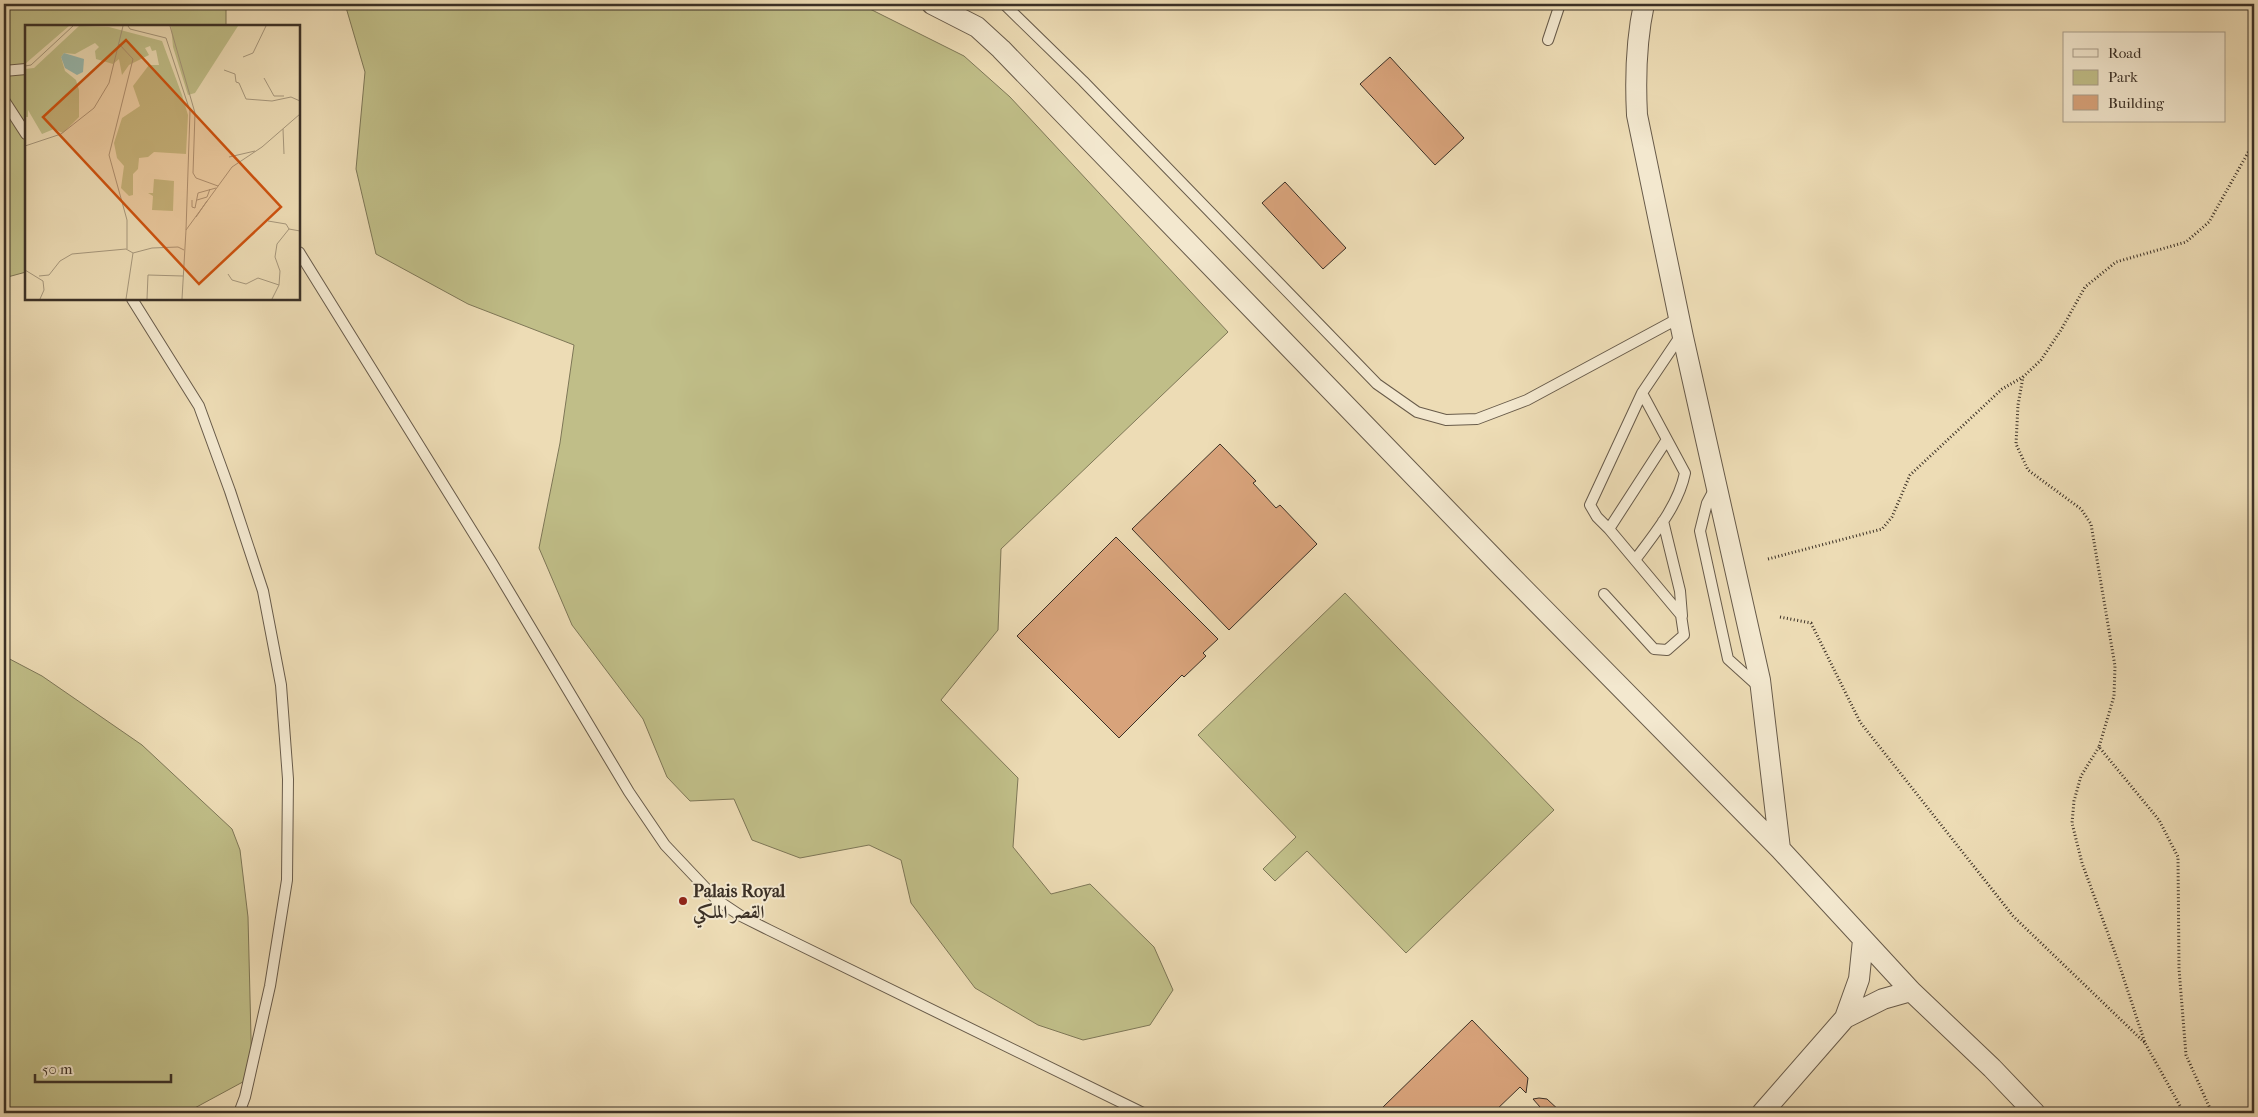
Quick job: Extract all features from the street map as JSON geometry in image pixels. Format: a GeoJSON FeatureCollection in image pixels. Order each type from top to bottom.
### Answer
{"type":"FeatureCollection","features":[{"type":"Feature","properties":{"kind":"street"},"geometry":{"type":"LineString","coordinates":[[932,4],[977,27],[1001,49],[1503,568],[1780,849],[1911,991],[1992,1068],[2035,1113]]}},
{"type":"Feature","properties":{"kind":"street"},"geometry":{"type":"LineString","coordinates":[[1644,4],[1636,44],[1635,79],[1638,115],[1682,327],[1762,689],[1780,849]]}},
{"type":"Feature","properties":{"kind":"street"},"geometry":{"type":"LineString","coordinates":[[1762,1113],[1845,1018],[1859,979],[1863,940]]}},
{"type":"Feature","properties":{"kind":"street"},"geometry":{"type":"LineString","coordinates":[[1845,1018],[1883,999],[1911,991]]}},
{"type":"Feature","properties":{"kind":"lane"},"geometry":{"type":"LineString","coordinates":[[1004,4],[1083,82],[1377,384],[1417,412],[1446,420],[1476,419],[1527,400],[1682,327]]}},
{"type":"Feature","properties":{"kind":"lane"},"geometry":{"type":"LineString","coordinates":[[1548,40],[1560,4]]}},
{"type":"Feature","properties":{"kind":"lane"},"geometry":{"type":"LineString","coordinates":[[4,70],[25,69]]}},
{"type":"Feature","properties":{"kind":"lane"},"geometry":{"type":"LineString","coordinates":[[4,100],[25,132]]}},
{"type":"Feature","properties":{"kind":"lane"},"geometry":{"type":"LineString","coordinates":[[300,254],[492,563],[629,792],[665,845],[700,885],[717,900],[741,916],[1142,1113]]}},
{"type":"Feature","properties":{"kind":"lane"},"geometry":{"type":"LineString","coordinates":[[133,300],[199,406],[230,491],[263,591],[281,685],[288,779],[287,880],[270,986],[245,1097],[239,1113]]}},
{"type":"Feature","properties":{"kind":"lane"},"geometry":{"type":"LineString","coordinates":[[1604,594],[1654,649],[1668,650],[1684,635],[1681,615],[1597,517],[1590,505],[1642,393],[1677,341],[1682,327]]}},
{"type":"Feature","properties":{"kind":"lane"},"geometry":{"type":"LineString","coordinates":[[1635,560],[1663,521],[1682,487],[1685,473],[1666,441],[1642,393]]}},
{"type":"Feature","properties":{"kind":"lane"},"geometry":{"type":"LineString","coordinates":[[1609,529],[1666,441]]}},
{"type":"Feature","properties":{"kind":"lane"},"geometry":{"type":"LineString","coordinates":[[1718,483],[1707,503],[1700,531],[1728,659],[1762,689]]}},
{"type":"Feature","properties":{"kind":"lane"},"geometry":{"type":"LineString","coordinates":[[1663,521],[1680,591],[1682,622]]}},
{"type":"Feature","properties":{"kind":"path"},"geometry":{"type":"LineString","coordinates":[[1768,559],[1882,529],[1892,516],[1910,476],[2002,389],[2023,376],[2041,360],[2061,330],[2084,287],[2116,262],[2186,242],[2209,222],[2254,142]]}},
{"type":"Feature","properties":{"kind":"path"},"geometry":{"type":"LineString","coordinates":[[2023,376],[2018,405],[2016,444],[2028,470],[2081,509],[2091,524],[2115,666],[2114,696],[2099,747],[2082,776],[2074,801],[2072,823],[2082,863],[2118,961],[2145,1043],[2184,1113]]}},
{"type":"Feature","properties":{"kind":"path"},"geometry":{"type":"LineString","coordinates":[[1780,617],[1812,623],[1860,722],[2013,916],[2145,1043]]}},
{"type":"Feature","properties":{"kind":"path"},"geometry":{"type":"LineString","coordinates":[[2099,747],[2159,820],[2178,857],[2179,969],[2186,1055],[2212,1113]]}},
{"type":"Feature","properties":{"kind":"green space"},"geometry":{"type":"Polygon","coordinates":[[[4,4],[226,4],[226,25],[25,25],[25,272],[4,278],[4,4]]]}},
{"type":"Feature","properties":{"kind":"green space"},"geometry":{"type":"Polygon","coordinates":[[[345,4],[860,4],[964,56],[1010,97],[1228,332],[1001,549],[998,630],[941,700],[1018,778],[1013,847],[1051,894],[1090,884],[1154,947],[1173,990],[1150,1025],[1083,1040],[1038,1025],[975,988],[911,903],[901,860],[869,845],[800,858],[752,840],[734,799],[690,801],[667,777],[643,719],[572,625],[539,548],[560,443],[574,345],[468,304],[376,254],[356,169],[365,72],[345,4]]]}},
{"type":"Feature","properties":{"kind":"green space"},"geometry":{"type":"Polygon","coordinates":[[[1345,593],[1554,810],[1406,953],[1307,851],[1275,881],[1263,869],[1296,837],[1198,735],[1345,593]]]}},
{"type":"Feature","properties":{"kind":"green space"},"geometry":{"type":"Polygon","coordinates":[[[4,656],[42,676],[142,745],[232,829],[240,850],[248,917],[252,1077],[191,1110],[174,1113],[4,1113],[4,656]]]}},
{"type":"Feature","properties":{"kind":"building"},"geometry":{"type":"Polygon","coordinates":[[[1390,57],[1464,138],[1435,165],[1360,84],[1390,57]]]}},
{"type":"Feature","properties":{"kind":"building"},"geometry":{"type":"Polygon","coordinates":[[[1285,182],[1346,248],[1323,269],[1262,203],[1285,182]]]}},
{"type":"Feature","properties":{"kind":"building"},"geometry":{"type":"Polygon","coordinates":[[[1220,444],[1256,481],[1253,483],[1276,508],[1280,505],[1317,544],[1229,630],[1132,529],[1220,444]]]}},
{"type":"Feature","properties":{"kind":"building"},"geometry":{"type":"Polygon","coordinates":[[[1116,537],[1218,639],[1203,653],[1206,656],[1184,677],[1182,675],[1119,738],[1017,636],[1116,537]]]}},
{"type":"Feature","properties":{"kind":"building"},"geometry":{"type":"Polygon","coordinates":[[[1472,1020],[1528,1078],[1526,1093],[1520,1087],[1493,1113],[1382,1113],[1382,1108],[1472,1020]]]}},
{"type":"Feature","properties":{"kind":"building"},"geometry":{"type":"Polygon","coordinates":[[[1533,1099],[1547,1099],[1562,1113],[1534,1113],[1540,1107],[1533,1099]]]}},
{"type":"Feature","properties":{"kind":"place","name":"Palais Royal القصر الملكي"},"geometry":{"type":"Point","coordinates":[683,901]}}]}
